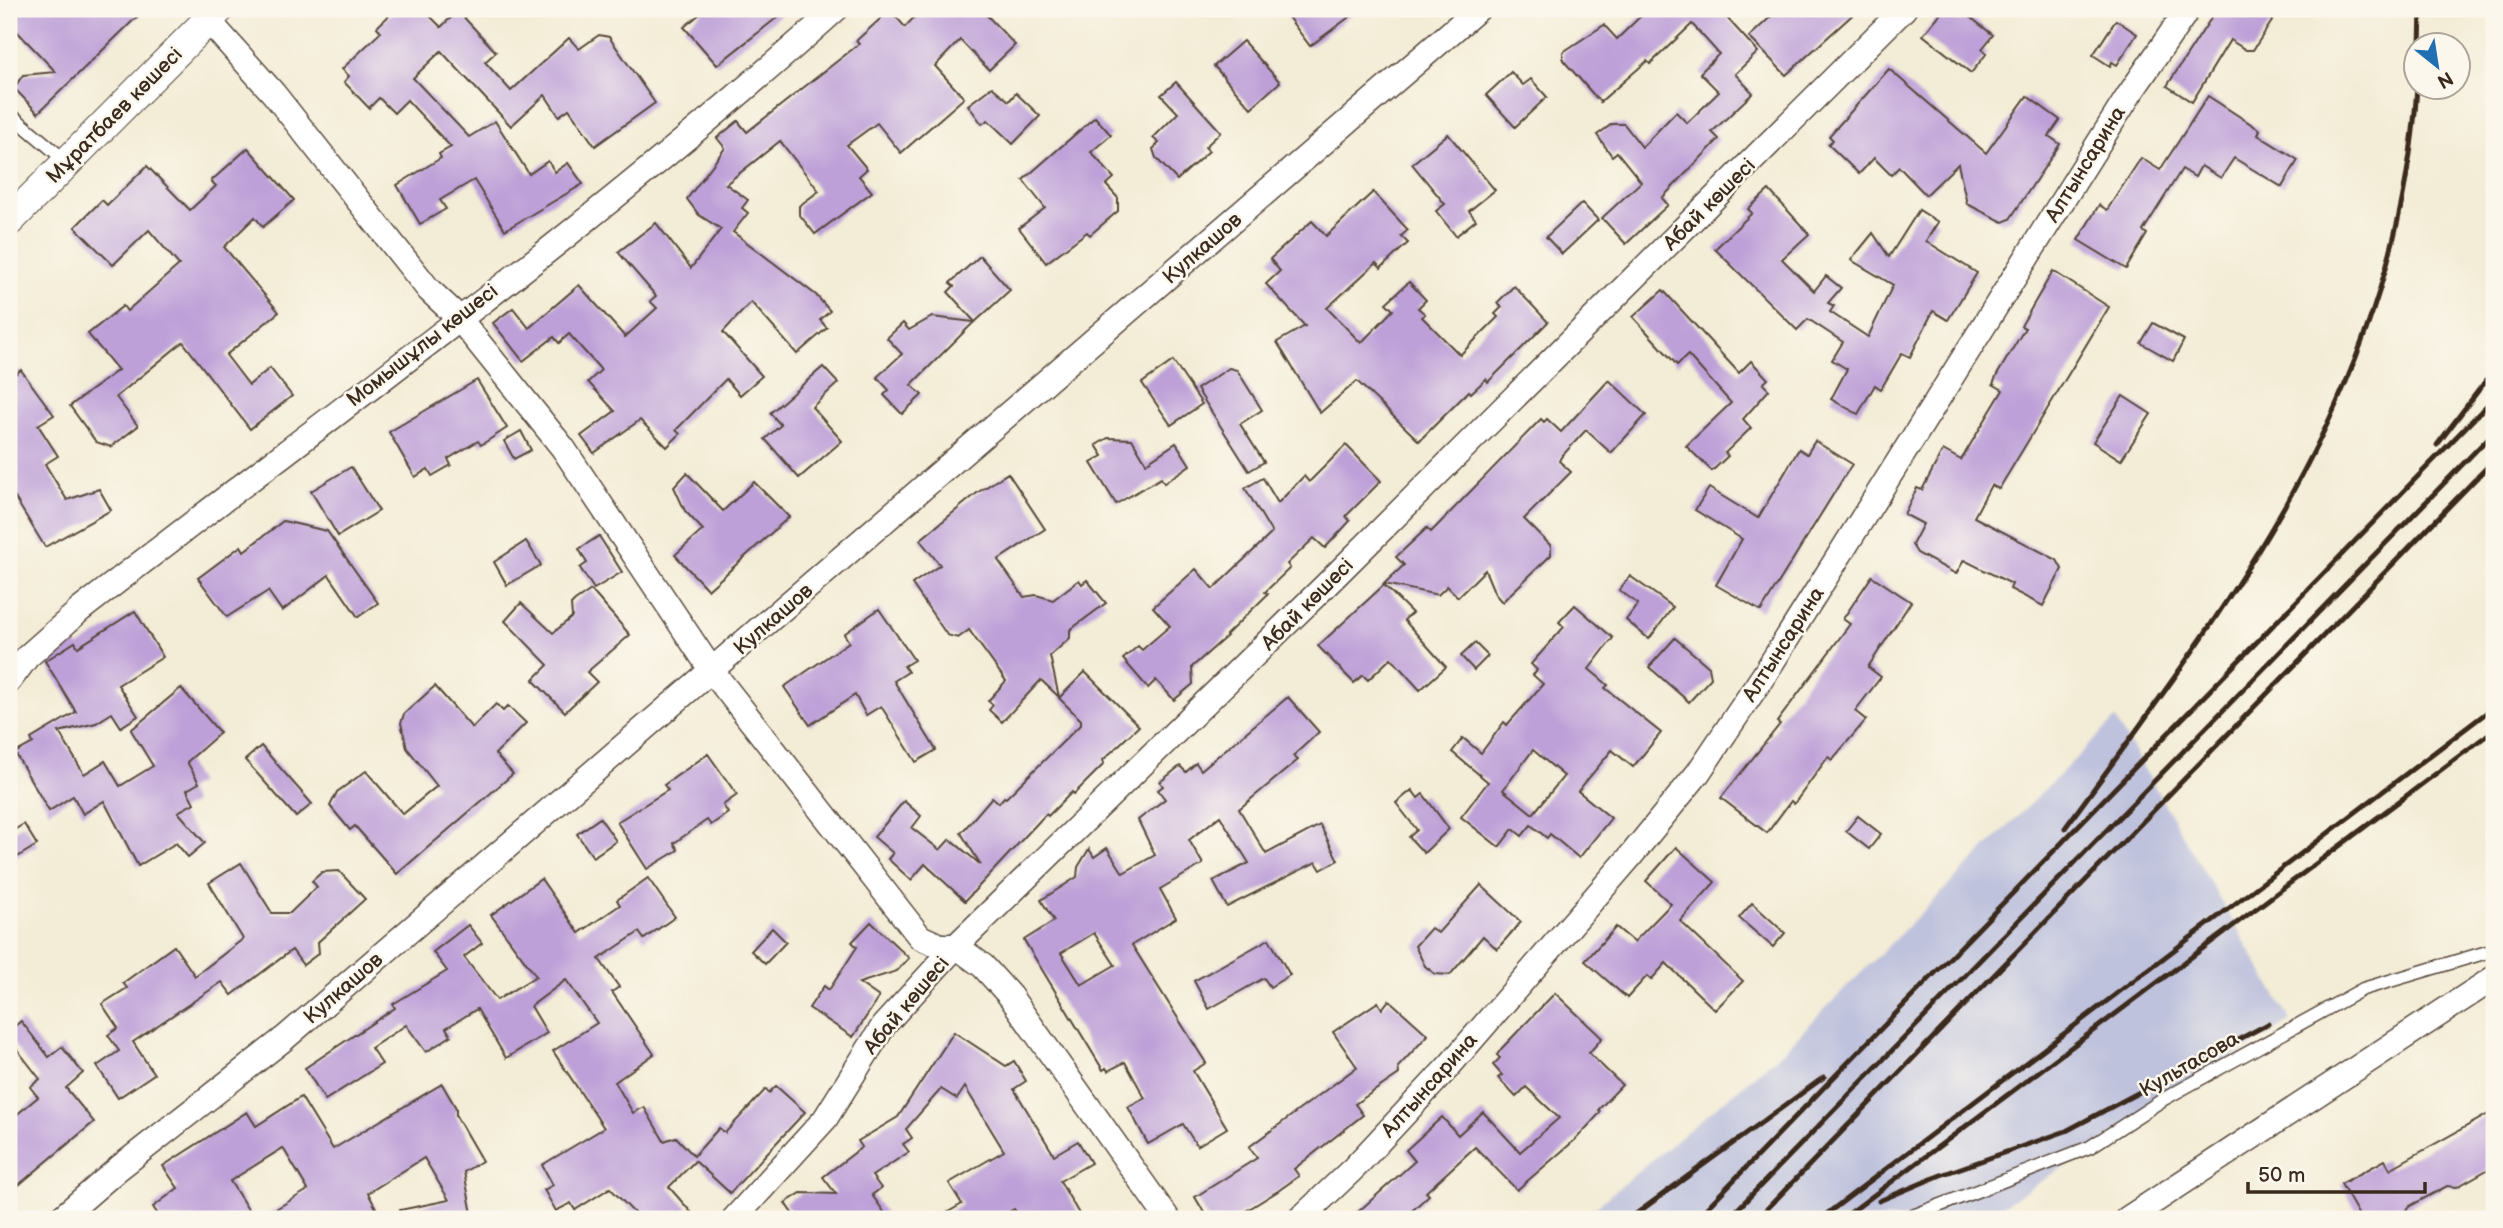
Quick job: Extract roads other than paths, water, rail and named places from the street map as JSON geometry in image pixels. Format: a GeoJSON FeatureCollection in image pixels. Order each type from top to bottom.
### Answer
{"type":"FeatureCollection","features":[{"type":"Feature","properties":{"kind":"street","name":"Момышұлы көшесі"},"geometry":{"type":"LineString","coordinates":[[9,681],[27,657],[80,610],[745,90],[836,9]]}},
{"type":"Feature","properties":{"kind":"street","name":"Кулкашов"},"geometry":{"type":"LineString","coordinates":[[60,1219],[285,1038],[1478,9]]}},
{"type":"Feature","properties":{"kind":"street","name":"Абай көшесі"},"geometry":{"type":"LineString","coordinates":[[734,1219],[825,1119],[884,1024],[956,946],[1334,578],[1904,9]]}},
{"type":"Feature","properties":{"kind":"street","name":"Алтынсарина"},"geometry":{"type":"LineString","coordinates":[[1300,1219],[1354,1168],[1449,1066],[1629,858],[1698,773],[2121,107],[2188,9]]}},
{"type":"Feature","properties":{"kind":"street"},"geometry":{"type":"LineString","coordinates":[[214,14],[429,290],[458,317],[563,448],[712,671],[920,937],[940,946],[956,946],[983,967],[1010,996],[1168,1219]]}},
{"type":"Feature","properties":{"kind":"street","name":"Мұратбаев көшесі"},"geometry":{"type":"LineString","coordinates":[[9,221],[214,14]]}},
{"type":"Feature","properties":{"kind":"street"},"geometry":{"type":"LineString","coordinates":[[2127,1219],[2494,978]]}},
{"type":"Feature","properties":{"kind":"lane"},"geometry":{"type":"LineString","coordinates":[[9,113],[67,162]]}},
{"type":"Feature","properties":{"kind":"lane","name":"Культасова"},"geometry":{"type":"LineString","coordinates":[[1905,1219],[2090,1147],[2164,1099],[2363,989],[2494,950]]}},
{"type":"Feature","properties":{"kind":"railway"},"geometry":{"type":"LineString","coordinates":[[2420,32],[2421,9]]}},
{"type":"Feature","properties":{"kind":"railway"},"geometry":{"type":"LineString","coordinates":[[2065,828],[2189,656],[2246,571],[2297,483],[2341,393],[2377,297],[2403,196],[2415,102]]}},
{"type":"Feature","properties":{"kind":"railway"},"geometry":{"type":"LineString","coordinates":[[2437,445],[2494,370]]}},
{"type":"Feature","properties":{"kind":"railway"},"geometry":{"type":"LineString","coordinates":[[1696,1219],[2494,398]]}},
{"type":"Feature","properties":{"kind":"railway"},"geometry":{"type":"LineString","coordinates":[[1728,1219],[2494,432]]}},
{"type":"Feature","properties":{"kind":"railway"},"geometry":{"type":"LineString","coordinates":[[1757,1219],[2494,460]]}},
{"type":"Feature","properties":{"kind":"railway"},"geometry":{"type":"LineString","coordinates":[[1820,1219],[2494,707]]}},
{"type":"Feature","properties":{"kind":"railway"},"geometry":{"type":"LineString","coordinates":[[1842,1219],[2494,730]]}},
{"type":"Feature","properties":{"kind":"railway"},"geometry":{"type":"LineString","coordinates":[[1879,1201],[1941,1175],[2066,1131],[2268,1024]]}},
{"type":"Feature","properties":{"kind":"railway"},"geometry":{"type":"LineString","coordinates":[[1629,1219],[1824,1077]]}}]}
